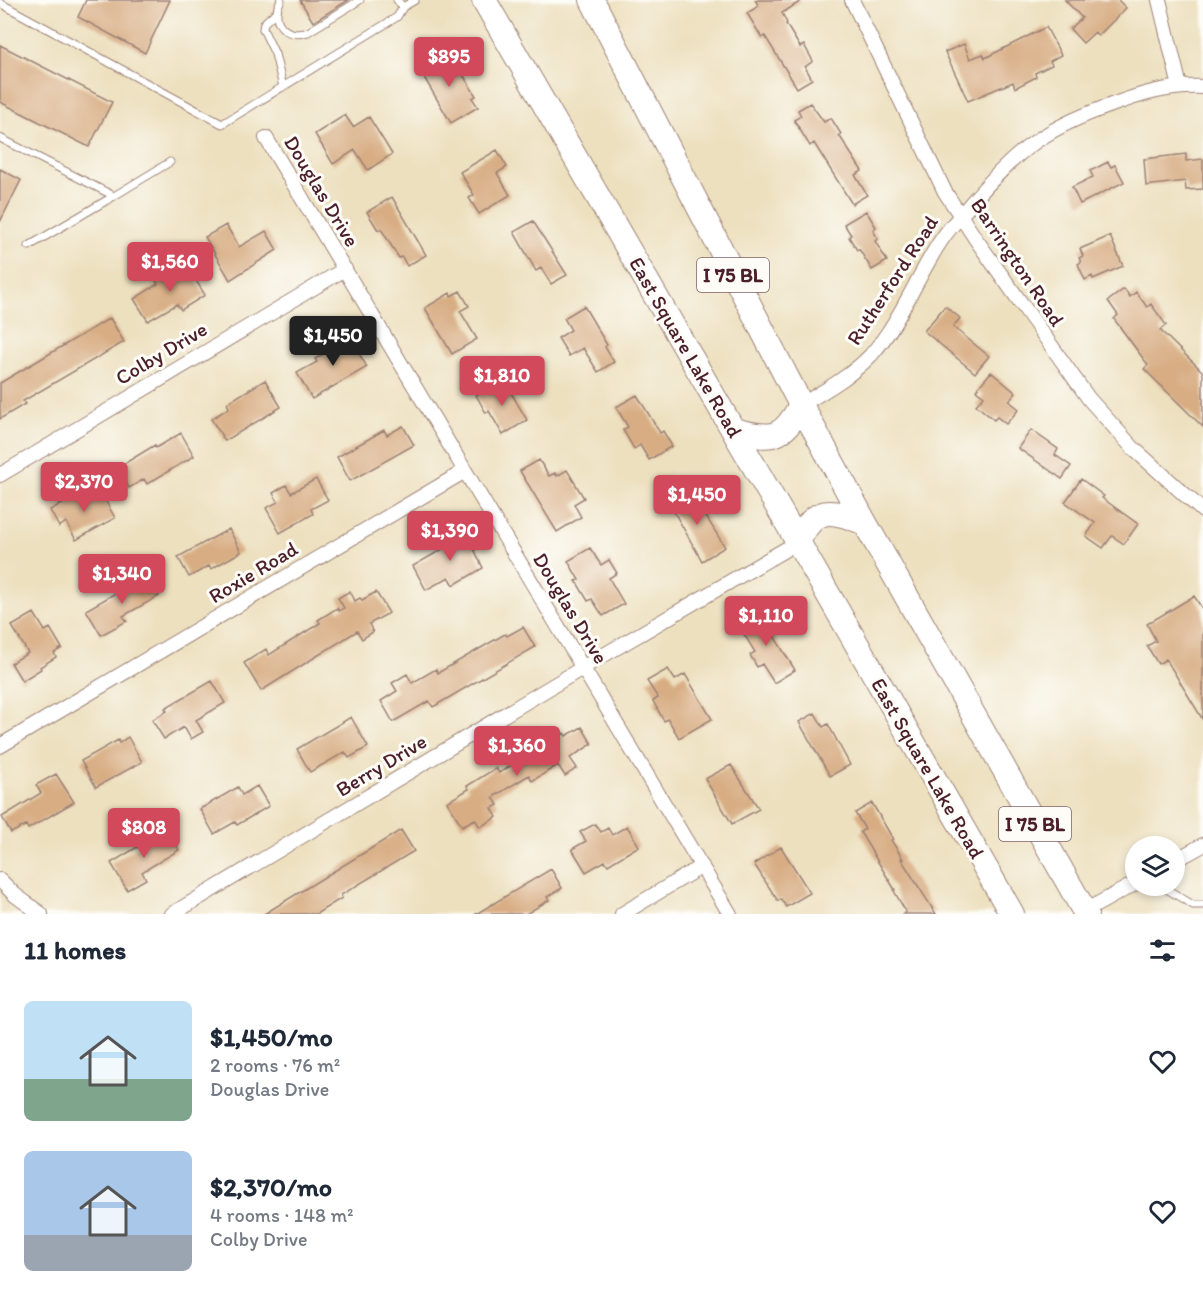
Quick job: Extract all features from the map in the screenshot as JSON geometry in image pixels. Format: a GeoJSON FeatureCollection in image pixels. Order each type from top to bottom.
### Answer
{"type":"FeatureCollection","features":[{"type":"Feature","properties":{"kind":"highway","name":"East Square Lake Road"},"geometry":{"type":"LineString","coordinates":[[484,0],[1012,914]]}},
{"type":"Feature","properties":{"kind":"highway","name":"I 75 BL"},"geometry":{"type":"LineString","coordinates":[[592,0],[801,405],[865,523],[1086,912]]}},
{"type":"Feature","properties":{"kind":"highway"},"geometry":{"type":"LineString","coordinates":[[734,430],[764,436],[774,435],[790,425],[801,405]]}},
{"type":"Feature","properties":{"kind":"highway"},"geometry":{"type":"LineString","coordinates":[[798,542],[812,519],[820,514],[839,513],[865,523]]}},
{"type":"Feature","properties":{"kind":"street","name":"Barrington Road"},"geometry":{"type":"LineString","coordinates":[[852,0],[945,192],[961,216],[1089,399],[1133,448],[1203,511]]}},
{"type":"Feature","properties":{"kind":"street"},"geometry":{"type":"LineString","coordinates":[[1159,0],[1180,87]]}},
{"type":"Feature","properties":{"kind":"street","name":"Rutherford Road"},"geometry":{"type":"LineString","coordinates":[[801,405],[845,378],[872,353],[887,333],[942,238],[1007,164],[1034,141],[1082,115],[1140,94],[1180,87],[1203,87]]}},
{"type":"Feature","properties":{"kind":"street","name":"Douglas Drive"},"geometry":{"type":"LineString","coordinates":[[266,138],[730,914]]}},
{"type":"Feature","properties":{"kind":"street","name":"Colby Drive"},"geometry":{"type":"LineString","coordinates":[[0,475],[345,269]]}},
{"type":"Feature","properties":{"kind":"street","name":"Roxie Road"},"geometry":{"type":"LineString","coordinates":[[0,746],[465,471]]}},
{"type":"Feature","properties":{"kind":"street","name":"Berry Drive"},"geometry":{"type":"LineString","coordinates":[[172,914],[798,542]]}},
{"type":"Feature","properties":{"kind":"street"},"geometry":{"type":"LineString","coordinates":[[1185,855],[1203,845]]}},
{"type":"Feature","properties":{"kind":"street"},"geometry":{"type":"LineString","coordinates":[[622,914],[702,866]]}},
{"type":"Feature","properties":{"kind":"street"},"geometry":{"type":"LineString","coordinates":[[0,880],[15,895],[41,914]]}},
{"type":"Feature","properties":{"kind":"street"},"geometry":{"type":"LineString","coordinates":[[1086,912],[1125,889]]}},
{"type":"Feature","properties":{"kind":"lane"},"geometry":{"type":"LineString","coordinates":[[281,0],[277,11],[278,20],[283,29],[299,35],[308,32],[360,0]]}},
{"type":"Feature","properties":{"kind":"lane"},"geometry":{"type":"LineString","coordinates":[[397,0],[403,7]]}},
{"type":"Feature","properties":{"kind":"lane"},"geometry":{"type":"LineString","coordinates":[[0,3],[222,124],[397,17],[403,7],[414,0]]}},
{"type":"Feature","properties":{"kind":"lane"},"geometry":{"type":"LineString","coordinates":[[277,11],[264,23],[263,29],[275,54],[284,87]]}},
{"type":"Feature","properties":{"kind":"lane"},"geometry":{"type":"LineString","coordinates":[[0,138],[114,196]]}},
{"type":"Feature","properties":{"kind":"lane"},"geometry":{"type":"LineString","coordinates":[[30,246],[170,162]]}},
{"type":"Feature","properties":{"kind":"lane"},"geometry":{"type":"LineString","coordinates":[[1178,896],[1193,905],[1203,905]]}},
{"type":"Feature","properties":{"kind":"building"},"geometry":{"type":"Polygon","coordinates":[[[86,0],[170,0],[145,53],[78,17],[86,0]]]}},
{"type":"Feature","properties":{"kind":"building"},"geometry":{"type":"Polygon","coordinates":[[[300,0],[349,0],[313,22],[300,0]]]}},
{"type":"Feature","properties":{"kind":"building"},"geometry":{"type":"Polygon","coordinates":[[[755,0],[803,0],[782,13],[800,47],[804,45],[813,61],[805,67],[812,79],[797,88],[765,36],[762,38],[747,13],[759,6],[755,0]]]}},
{"type":"Feature","properties":{"kind":"building"},"geometry":{"type":"Polygon","coordinates":[[[1065,0],[1118,0],[1126,8],[1098,36],[1095,32],[1083,43],[1070,29],[1082,18],[1065,0]]]}},
{"type":"Feature","properties":{"kind":"building"},"geometry":{"type":"Polygon","coordinates":[[[1046,27],[1061,55],[1050,61],[1052,65],[1035,73],[1036,77],[1015,88],[1013,82],[968,101],[945,52],[964,44],[970,59],[983,54],[985,58],[1046,27]]]}},
{"type":"Feature","properties":{"kind":"building"},"geometry":{"type":"Polygon","coordinates":[[[0,45],[112,102],[89,147],[0,102],[0,45]]]}},
{"type":"Feature","properties":{"kind":"building"},"geometry":{"type":"Polygon","coordinates":[[[447,53],[459,75],[462,73],[476,96],[472,98],[478,107],[451,123],[419,69],[447,53]]]}},
{"type":"Feature","properties":{"kind":"building"},"geometry":{"type":"Polygon","coordinates":[[[810,103],[824,122],[831,118],[862,171],[855,175],[867,195],[852,204],[814,143],[810,146],[794,120],[801,116],[798,110],[810,103]]]}},
{"type":"Feature","properties":{"kind":"building"},"geometry":{"type":"Polygon","coordinates":[[[345,115],[353,127],[369,117],[392,154],[368,170],[355,150],[333,164],[315,134],[345,115]]]}},
{"type":"Feature","properties":{"kind":"building"},"geometry":{"type":"Polygon","coordinates":[[[497,150],[507,167],[497,173],[510,195],[479,214],[469,198],[474,195],[460,172],[497,150]]]}},
{"type":"Feature","properties":{"kind":"building"},"geometry":{"type":"Polygon","coordinates":[[[1186,154],[1186,161],[1203,159],[1203,189],[1186,190],[1185,181],[1146,186],[1144,159],[1186,154]]]}},
{"type":"Feature","properties":{"kind":"building"},"geometry":{"type":"Polygon","coordinates":[[[1108,162],[1111,167],[1115,165],[1124,182],[1080,204],[1072,187],[1093,177],[1090,171],[1108,162]]]}},
{"type":"Feature","properties":{"kind":"building"},"geometry":{"type":"Polygon","coordinates":[[[0,169],[21,180],[0,222],[0,169]]]}},
{"type":"Feature","properties":{"kind":"building"},"geometry":{"type":"Polygon","coordinates":[[[392,197],[426,255],[407,266],[402,257],[399,258],[381,229],[378,230],[367,212],[392,197]]]}},
{"type":"Feature","properties":{"kind":"building"},"geometry":{"type":"Polygon","coordinates":[[[866,211],[876,227],[873,230],[878,239],[875,241],[887,261],[872,270],[849,237],[851,235],[844,224],[866,211]]]}},
{"type":"Feature","properties":{"kind":"building"},"geometry":{"type":"Polygon","coordinates":[[[533,221],[567,275],[551,284],[541,268],[536,271],[514,232],[533,221]]]}},
{"type":"Feature","properties":{"kind":"building"},"geometry":{"type":"Polygon","coordinates":[[[226,225],[239,247],[266,231],[277,250],[230,280],[205,237],[226,225]]]}},
{"type":"Feature","properties":{"kind":"building"},"geometry":{"type":"Polygon","coordinates":[[[1110,236],[1123,266],[1093,279],[1092,276],[1085,280],[1078,264],[1081,262],[1079,258],[1083,256],[1080,249],[1110,236]]]}},
{"type":"Feature","properties":{"kind":"building"},"geometry":{"type":"Polygon","coordinates":[[[187,266],[205,295],[181,310],[177,304],[148,321],[134,299],[158,284],[152,274],[164,267],[170,277],[187,266]]]}},
{"type":"Feature","properties":{"kind":"building"},"geometry":{"type":"Polygon","coordinates":[[[1124,289],[1130,297],[1136,292],[1147,307],[1151,304],[1166,325],[1160,330],[1203,372],[1203,427],[1144,369],[1148,365],[1114,319],[1118,315],[1108,301],[1124,289]]]}},
{"type":"Feature","properties":{"kind":"building"},"geometry":{"type":"Polygon","coordinates":[[[460,291],[469,306],[460,311],[477,339],[452,354],[425,308],[450,293],[451,296],[460,291]]]}},
{"type":"Feature","properties":{"kind":"building"},"geometry":{"type":"Polygon","coordinates":[[[584,306],[607,345],[605,347],[614,362],[598,372],[583,348],[569,356],[558,338],[571,330],[564,318],[584,306]]]}},
{"type":"Feature","properties":{"kind":"building"},"geometry":{"type":"Polygon","coordinates":[[[945,306],[960,318],[953,327],[989,356],[975,373],[924,331],[945,306]]]}},
{"type":"Feature","properties":{"kind":"building"},"geometry":{"type":"Polygon","coordinates":[[[110,318],[124,342],[23,401],[25,404],[0,419],[0,383],[110,318]]]}},
{"type":"Feature","properties":{"kind":"building"},"geometry":{"type":"Polygon","coordinates":[[[347,333],[367,367],[312,399],[297,373],[317,362],[315,359],[330,350],[327,344],[347,333]]]}},
{"type":"Feature","properties":{"kind":"building"},"geometry":{"type":"Polygon","coordinates":[[[991,372],[1016,393],[1009,401],[1019,409],[1006,424],[997,417],[994,420],[976,405],[984,396],[976,390],[991,372]]]}},
{"type":"Feature","properties":{"kind":"building"},"geometry":{"type":"Polygon","coordinates":[[[503,379],[527,420],[503,435],[489,411],[486,413],[476,395],[503,379]]]}},
{"type":"Feature","properties":{"kind":"building"},"geometry":{"type":"Polygon","coordinates":[[[265,380],[281,407],[225,441],[211,419],[229,408],[227,403],[265,380]]]}},
{"type":"Feature","properties":{"kind":"building"},"geometry":{"type":"Polygon","coordinates":[[[637,395],[660,433],[663,431],[672,446],[649,460],[640,445],[634,449],[623,430],[628,427],[616,407],[637,395]]]}},
{"type":"Feature","properties":{"kind":"building"},"geometry":{"type":"Polygon","coordinates":[[[403,426],[414,445],[350,481],[337,457],[384,430],[387,435],[403,426]]]}},
{"type":"Feature","properties":{"kind":"building"},"geometry":{"type":"Polygon","coordinates":[[[1031,430],[1058,449],[1055,455],[1071,466],[1062,479],[1018,448],[1031,430]]]}},
{"type":"Feature","properties":{"kind":"building"},"geometry":{"type":"Polygon","coordinates":[[[181,433],[194,456],[147,484],[144,479],[129,488],[117,468],[155,445],[156,448],[181,433]]]}},
{"type":"Feature","properties":{"kind":"building"},"geometry":{"type":"Polygon","coordinates":[[[539,460],[549,476],[555,473],[557,476],[567,470],[584,498],[574,504],[581,517],[557,532],[520,471],[539,460]]]}},
{"type":"Feature","properties":{"kind":"building"},"geometry":{"type":"Polygon","coordinates":[[[316,479],[328,500],[311,509],[313,514],[280,533],[266,508],[278,502],[273,493],[286,485],[291,493],[316,479]]]}},
{"type":"Feature","properties":{"kind":"building"},"geometry":{"type":"Polygon","coordinates":[[[1081,479],[1104,496],[1102,498],[1138,524],[1124,544],[1112,536],[1103,548],[1086,536],[1095,523],[1065,502],[1081,479]]]}},
{"type":"Feature","properties":{"kind":"building"},"geometry":{"type":"Polygon","coordinates":[[[97,485],[115,518],[76,540],[66,522],[59,527],[50,510],[97,485]]]}},
{"type":"Feature","properties":{"kind":"building"},"geometry":{"type":"Polygon","coordinates":[[[690,491],[725,547],[702,561],[669,503],[690,491]]]}},
{"type":"Feature","properties":{"kind":"building"},"geometry":{"type":"Polygon","coordinates":[[[229,529],[241,552],[211,569],[209,566],[189,577],[178,557],[229,529]]]}},
{"type":"Feature","properties":{"kind":"building"},"geometry":{"type":"Polygon","coordinates":[[[465,530],[476,548],[474,549],[483,568],[454,585],[449,577],[426,590],[413,566],[443,549],[441,546],[445,541],[465,530]]]}},
{"type":"Feature","properties":{"kind":"building"},"geometry":{"type":"Polygon","coordinates":[[[590,548],[601,565],[609,560],[617,573],[609,578],[624,604],[603,616],[592,599],[588,601],[568,561],[590,548]]]}},
{"type":"Feature","properties":{"kind":"building"},"geometry":{"type":"Polygon","coordinates":[[[147,575],[159,596],[123,616],[127,621],[101,635],[86,610],[147,575]]]}},
{"type":"Feature","properties":{"kind":"building"},"geometry":{"type":"Polygon","coordinates":[[[350,591],[355,601],[360,598],[362,600],[376,592],[389,613],[369,624],[373,632],[362,639],[357,631],[261,691],[244,663],[266,649],[269,655],[320,623],[318,620],[337,608],[339,611],[344,608],[338,598],[350,591]]]}},
{"type":"Feature","properties":{"kind":"building"},"geometry":{"type":"Polygon","coordinates":[[[1194,596],[1203,610],[1203,720],[1166,659],[1158,664],[1147,646],[1156,641],[1147,624],[1194,596]]]}},
{"type":"Feature","properties":{"kind":"building"},"geometry":{"type":"Polygon","coordinates":[[[758,610],[795,670],[774,683],[762,664],[757,667],[750,655],[755,652],[737,623],[758,610]]]}},
{"type":"Feature","properties":{"kind":"building"},"geometry":{"type":"Polygon","coordinates":[[[34,613],[45,631],[50,628],[62,648],[54,653],[56,657],[22,681],[11,663],[28,653],[12,626],[34,613]]]}},
{"type":"Feature","properties":{"kind":"building"},"geometry":{"type":"Polygon","coordinates":[[[523,627],[535,647],[433,707],[429,701],[393,722],[381,701],[397,691],[392,683],[407,674],[412,683],[436,669],[438,673],[505,634],[507,636],[523,627]]]}},
{"type":"Feature","properties":{"kind":"building"},"geometry":{"type":"Polygon","coordinates":[[[668,669],[675,680],[685,674],[712,719],[679,738],[668,719],[664,721],[653,701],[658,698],[647,681],[668,669]]]}},
{"type":"Feature","properties":{"kind":"building"},"geometry":{"type":"Polygon","coordinates":[[[212,681],[225,703],[196,720],[203,732],[191,739],[184,727],[164,739],[152,720],[167,711],[165,708],[212,681]]]}},
{"type":"Feature","properties":{"kind":"building"},"geometry":{"type":"Polygon","coordinates":[[[815,713],[823,727],[828,724],[850,765],[830,776],[799,722],[815,713]]]}},
{"type":"Feature","properties":{"kind":"building"},"geometry":{"type":"Polygon","coordinates":[[[351,717],[368,747],[349,758],[345,752],[310,772],[297,749],[351,717]]]}},
{"type":"Feature","properties":{"kind":"building"},"geometry":{"type":"Polygon","coordinates":[[[582,727],[592,744],[570,758],[577,768],[565,776],[558,765],[532,781],[529,775],[493,797],[498,805],[492,808],[497,817],[480,827],[475,819],[462,826],[447,802],[469,789],[467,786],[496,768],[499,773],[564,733],[566,736],[582,727]]]}},
{"type":"Feature","properties":{"kind":"building"},"geometry":{"type":"Polygon","coordinates":[[[128,737],[142,762],[96,787],[81,761],[118,740],[119,743],[128,737]]]}},
{"type":"Feature","properties":{"kind":"building"},"geometry":{"type":"Polygon","coordinates":[[[731,765],[759,809],[732,824],[705,779],[731,765]]]}},
{"type":"Feature","properties":{"kind":"building"},"geometry":{"type":"Polygon","coordinates":[[[56,774],[74,802],[28,829],[26,825],[11,833],[2,817],[41,793],[36,785],[56,774]]]}},
{"type":"Feature","properties":{"kind":"building"},"geometry":{"type":"Polygon","coordinates":[[[257,786],[269,806],[237,825],[235,822],[214,834],[200,809],[238,787],[242,795],[257,786]]]}},
{"type":"Feature","properties":{"kind":"building"},"geometry":{"type":"Polygon","coordinates":[[[872,803],[893,839],[891,840],[903,859],[901,859],[936,914],[903,914],[906,912],[895,890],[860,832],[865,829],[855,813],[872,803]]]}},
{"type":"Feature","properties":{"kind":"building"},"geometry":{"type":"Polygon","coordinates":[[[595,824],[601,832],[608,828],[612,835],[627,826],[639,846],[608,865],[605,861],[586,872],[572,849],[586,841],[580,832],[595,824]]]}},
{"type":"Feature","properties":{"kind":"building"},"geometry":{"type":"Polygon","coordinates":[[[167,829],[179,850],[142,872],[146,879],[127,890],[111,863],[167,829]]]}},
{"type":"Feature","properties":{"kind":"building"},"geometry":{"type":"Polygon","coordinates":[[[401,830],[414,851],[341,895],[342,898],[316,914],[264,914],[401,830]]]}},
{"type":"Feature","properties":{"kind":"building"},"geometry":{"type":"Polygon","coordinates":[[[781,847],[810,893],[786,907],[781,899],[778,901],[754,864],[781,847]]]}},
{"type":"Feature","properties":{"kind":"building"},"geometry":{"type":"Polygon","coordinates":[[[551,869],[562,888],[547,897],[549,900],[526,914],[476,914],[551,869]]]}}]}
